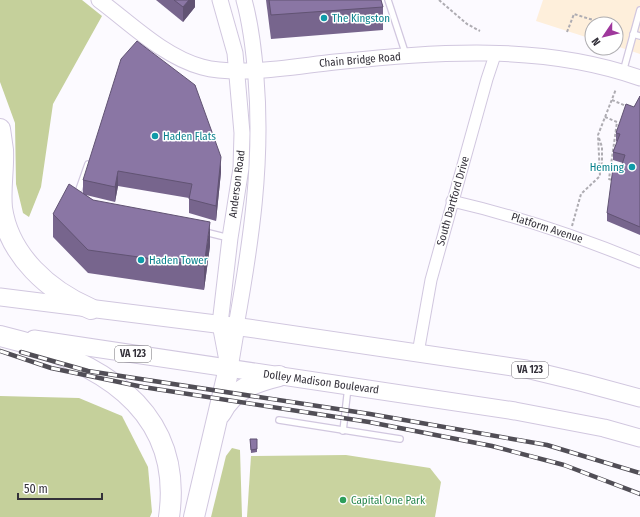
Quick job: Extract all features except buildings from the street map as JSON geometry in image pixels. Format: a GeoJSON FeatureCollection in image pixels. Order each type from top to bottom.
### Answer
{"type":"FeatureCollection","features":[{"type":"Feature","properties":{"kind":"highway"},"geometry":{"type":"LineString","coordinates":[[0,129],[3,151],[0,184],[2,208],[6,224],[14,243],[24,258],[48,284],[61,294],[91,309]]}},
{"type":"Feature","properties":{"kind":"highway"},"geometry":{"type":"LineString","coordinates":[[0,335],[63,354],[112,381],[139,406],[151,422],[160,440],[166,459],[171,487],[169,517]]}},
{"type":"Feature","properties":{"kind":"highway"},"geometry":{"type":"LineString","coordinates":[[194,517],[229,368]]}},
{"type":"Feature","properties":{"kind":"highway"},"geometry":{"type":"LineString","coordinates":[[215,426],[228,402],[236,393],[255,382],[279,376]]}},
{"type":"Feature","properties":{"kind":"main road","name":"VA 123"},"geometry":{"type":"LineString","coordinates":[[0,297],[228,325],[526,369],[640,398]]}},
{"type":"Feature","properties":{"kind":"main road"},"geometry":{"type":"LineString","coordinates":[[228,325],[229,368]]}},
{"type":"Feature","properties":{"kind":"main road","name":"Dolley Madison Boulevard"},"geometry":{"type":"LineString","coordinates":[[0,335],[530,414],[604,428],[640,438]]}},
{"type":"Feature","properties":{"kind":"street","name":"Chain Bridge Road"},"geometry":{"type":"LineString","coordinates":[[99,0],[145,40],[188,62],[216,70],[255,69],[406,56],[496,52],[573,60],[623,72],[640,78]]}},
{"type":"Feature","properties":{"kind":"street","name":"Anderson Road"},"geometry":{"type":"LineString","coordinates":[[220,0],[233,46],[237,70],[242,157],[230,238],[228,325]]}},
{"type":"Feature","properties":{"kind":"street","name":"Anderson Road"},"geometry":{"type":"LineString","coordinates":[[228,325],[258,173],[259,122],[255,69],[251,35],[244,0]]}},
{"type":"Feature","properties":{"kind":"street","name":"South Dartford Drive"},"geometry":{"type":"LineString","coordinates":[[418,353],[431,280],[452,201],[496,52]]}},
{"type":"Feature","properties":{"kind":"street","name":"Platform Avenue"},"geometry":{"type":"LineString","coordinates":[[452,201],[522,220],[569,235],[640,262]]}},
{"type":"Feature","properties":{"kind":"lane"},"geometry":{"type":"LineString","coordinates":[[388,0],[406,56]]}},
{"type":"Feature","properties":{"kind":"lane"},"geometry":{"type":"LineString","coordinates":[[623,72],[640,10]]}},
{"type":"Feature","properties":{"kind":"lane"},"geometry":{"type":"LineString","coordinates":[[634,34],[640,36]]}},
{"type":"Feature","properties":{"kind":"lane"},"geometry":{"type":"LineString","coordinates":[[74,204],[89,159]]}},
{"type":"Feature","properties":{"kind":"lane"},"geometry":{"type":"LineString","coordinates":[[202,232],[230,238]]}},
{"type":"Feature","properties":{"kind":"lane"},"geometry":{"type":"LineString","coordinates":[[343,431],[348,386]]}},
{"type":"Feature","properties":{"kind":"lane"},"geometry":{"type":"LineString","coordinates":[[279,420],[400,439]]}},
{"type":"Feature","properties":{"kind":"path"},"geometry":{"type":"LineString","coordinates":[[439,0],[467,24],[480,31]]}},
{"type":"Feature","properties":{"kind":"path"},"geometry":{"type":"LineString","coordinates":[[567,32],[574,14],[584,18]]}},
{"type":"Feature","properties":{"kind":"path"},"geometry":{"type":"LineString","coordinates":[[569,235],[581,194],[600,176],[597,149],[598,135],[616,89]]}},
{"type":"Feature","properties":{"kind":"path"},"geometry":{"type":"LineString","coordinates":[[612,100],[629,108]]}},
{"type":"Feature","properties":{"kind":"path"},"geometry":{"type":"LineString","coordinates":[[605,117],[617,122],[610,167],[609,180],[612,180]]}},
{"type":"Feature","properties":{"kind":"path"},"geometry":{"type":"LineString","coordinates":[[598,135],[602,147],[602,165],[616,169]]}},
{"type":"Feature","properties":{"kind":"shaded area"},"geometry":{"type":"Polygon","coordinates":[[[543,0],[640,0],[640,54],[624,49],[624,16],[584,16],[584,36],[536,21],[543,0]]]}},
{"type":"Feature","properties":{"kind":"green space"},"geometry":{"type":"Polygon","coordinates":[[[0,0],[82,0],[102,16],[53,104],[41,187],[29,217],[23,213],[16,184],[15,123],[0,82],[0,0]]]}},
{"type":"Feature","properties":{"kind":"green space"},"geometry":{"type":"Polygon","coordinates":[[[0,396],[79,398],[122,416],[148,467],[152,512],[150,517],[0,517],[0,396]]]}},
{"type":"Feature","properties":{"kind":"green space"},"geometry":{"type":"Polygon","coordinates":[[[232,448],[240,450],[242,517],[211,517],[226,456],[232,448]]]}},
{"type":"Feature","properties":{"kind":"green space","name":"Capital One Park"},"geometry":{"type":"Polygon","coordinates":[[[346,455],[430,468],[441,482],[435,517],[247,517],[251,456],[346,455]]]}},
{"type":"Feature","properties":{"kind":"railway"},"geometry":{"type":"LineString","coordinates":[[0,351],[51,368],[143,387],[369,422],[492,446],[564,465],[640,494]]}},
{"type":"Feature","properties":{"kind":"railway"},"geometry":{"type":"LineString","coordinates":[[21,352],[88,371],[370,414],[547,445],[640,473]]}},
{"type":"Feature","properties":{"kind":"place","name":"The Kingston"},"geometry":{"type":"Point","coordinates":[324,18]}},
{"type":"Feature","properties":{"kind":"place","name":"Haden Flats"},"geometry":{"type":"Point","coordinates":[155,136]}},
{"type":"Feature","properties":{"kind":"place","name":"Heming"},"geometry":{"type":"Point","coordinates":[632,167]}},
{"type":"Feature","properties":{"kind":"place","name":"Haden Tower"},"geometry":{"type":"Point","coordinates":[141,260]}},
{"type":"Feature","properties":{"kind":"place","name":"Capital One Park"},"geometry":{"type":"Point","coordinates":[343,500]}}]}
